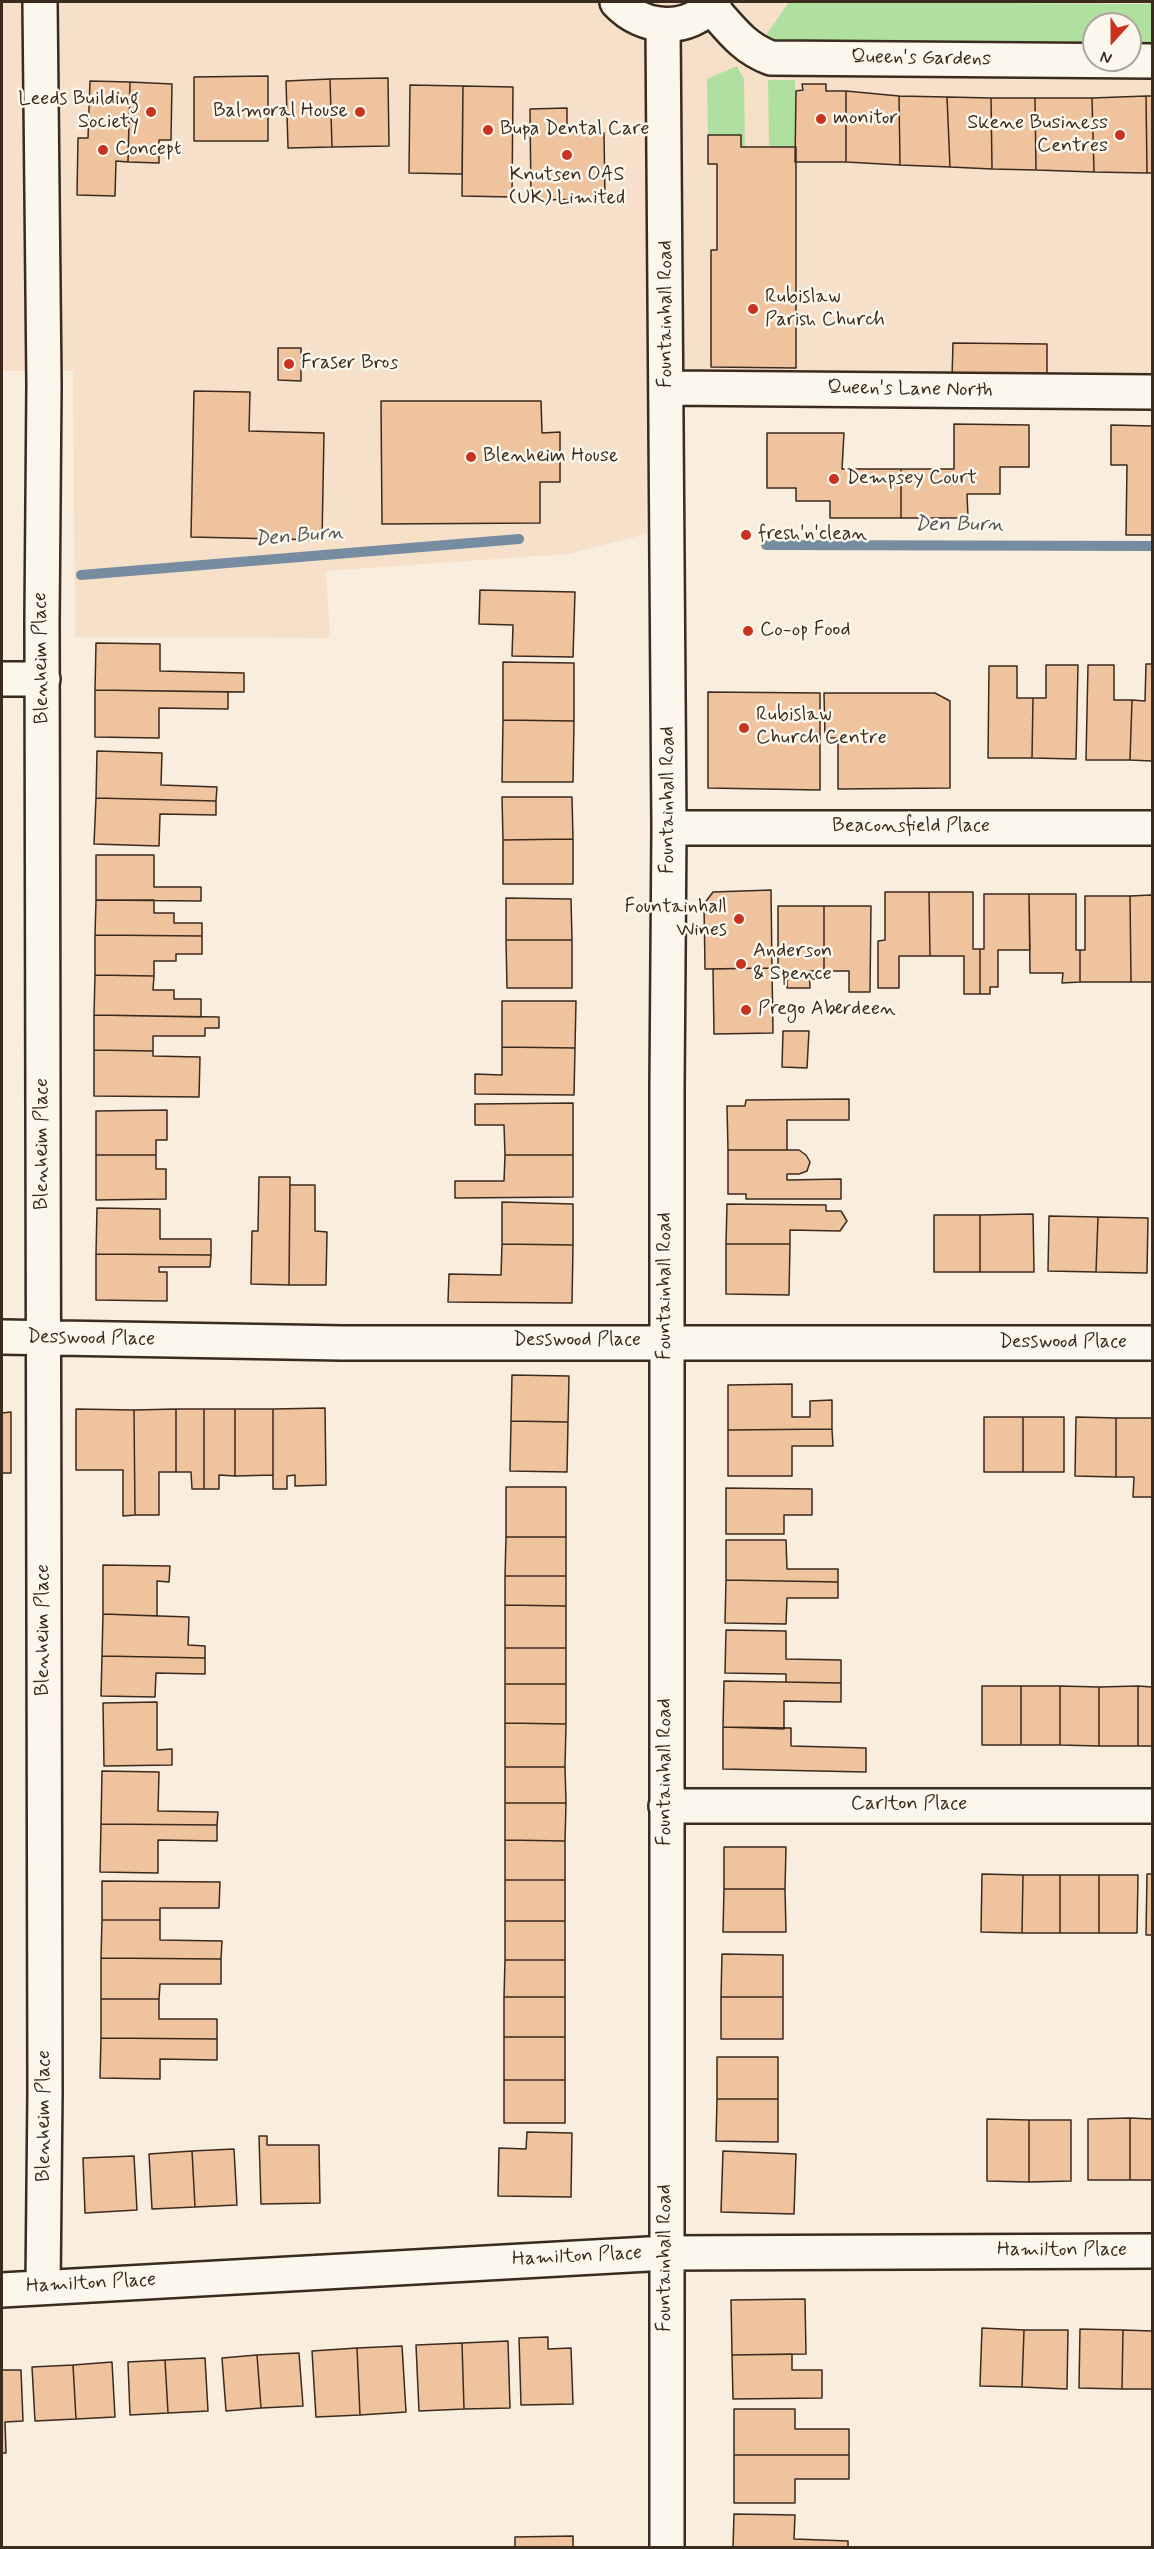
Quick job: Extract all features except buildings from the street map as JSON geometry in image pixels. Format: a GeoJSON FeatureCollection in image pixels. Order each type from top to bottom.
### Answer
{"type":"FeatureCollection","features":[{"type":"Feature","properties":{"kind":"street","name":"Blenheim Place"},"geometry":{"type":"LineString","coordinates":[[40,2],[44,385],[43,2287]]}},
{"type":"Feature","properties":{"kind":"street"},"geometry":{"type":"LineString","coordinates":[[616,2],[630,15],[646,22],[663,25],[689,21],[712,4]]}},
{"type":"Feature","properties":{"kind":"street","name":"Queen's Gardens"},"geometry":{"type":"LineString","coordinates":[[712,4],[743,42],[754,52],[771,58],[1152,61]]}},
{"type":"Feature","properties":{"kind":"street","name":"Fountainhall Road"},"geometry":{"type":"LineString","coordinates":[[663,25],[668,388],[669,828],[666,1341],[667,2547]]}},
{"type":"Feature","properties":{"kind":"street","name":"Queen's Lane North"},"geometry":{"type":"LineString","coordinates":[[668,388],[1152,392]]}},
{"type":"Feature","properties":{"kind":"street"},"geometry":{"type":"LineString","coordinates":[[2,679],[43,679]]}},
{"type":"Feature","properties":{"kind":"street","name":"Beaconsfield Place"},"geometry":{"type":"LineString","coordinates":[[669,828],[1152,828]]}},
{"type":"Feature","properties":{"kind":"street","name":"Desswood Place"},"geometry":{"type":"LineString","coordinates":[[2,1337],[342,1343],[666,1341],[1152,1343]]}},
{"type":"Feature","properties":{"kind":"street","name":"Carlton Place"},"geometry":{"type":"LineString","coordinates":[[666,1806],[1152,1806]]}},
{"type":"Feature","properties":{"kind":"street","name":"Hamilton Place"},"geometry":{"type":"LineString","coordinates":[[2,2290],[666,2253],[1152,2251]]}},
{"type":"Feature","properties":{"kind":"shaded area"},"geometry":{"type":"Polygon","coordinates":[[[2,2],[1152,2],[1152,379],[648,371],[646,534],[568,554],[326,571],[330,638],[75,637],[73,371],[2,371],[2,2]]]}},
{"type":"Feature","properties":{"kind":"green space"},"geometry":{"type":"Polygon","coordinates":[[[789,2],[1152,4],[1152,45],[1142,45],[1142,12],[1082,12],[1082,44],[777,42],[766,35],[789,2]]]}},
{"type":"Feature","properties":{"kind":"green space"},"geometry":{"type":"Polygon","coordinates":[[[737,66],[744,79],[745,147],[741,147],[741,135],[708,135],[707,79],[737,66]]]}},
{"type":"Feature","properties":{"kind":"green space"},"geometry":{"type":"Polygon","coordinates":[[[768,80],[795,80],[796,147],[769,147],[768,80]]]}},
{"type":"Feature","properties":{"kind":"waterway","name":"Den Burn"},"geometry":{"type":"LineString","coordinates":[[81,575],[519,539]]}},
{"type":"Feature","properties":{"kind":"waterway","name":"Den Burn"},"geometry":{"type":"LineString","coordinates":[[766,545],[1152,546]]}},
{"type":"Feature","properties":{"kind":"place","name":"Leeds Building Society"},"geometry":{"type":"Point","coordinates":[151,112]}},
{"type":"Feature","properties":{"kind":"place","name":"Balmoral House"},"geometry":{"type":"Point","coordinates":[360,112]}},
{"type":"Feature","properties":{"kind":"place","name":"monitor"},"geometry":{"type":"Point","coordinates":[821,119]}},
{"type":"Feature","properties":{"kind":"place","name":"Bupa Dental Care"},"geometry":{"type":"Point","coordinates":[488,130]}},
{"type":"Feature","properties":{"kind":"place","name":"Skene Business Centres"},"geometry":{"type":"Point","coordinates":[1120,135]}},
{"type":"Feature","properties":{"kind":"place","name":"Concept"},"geometry":{"type":"Point","coordinates":[103,150]}},
{"type":"Feature","properties":{"kind":"place","name":"Knutsen OAS (UK) Limited"},"geometry":{"type":"Point","coordinates":[567,155]}},
{"type":"Feature","properties":{"kind":"place","name":"Rubislaw Parish Church"},"geometry":{"type":"Point","coordinates":[753,309]}},
{"type":"Feature","properties":{"kind":"place","name":"Fraser Bros"},"geometry":{"type":"Point","coordinates":[289,364]}},
{"type":"Feature","properties":{"kind":"place","name":"Blenheim House"},"geometry":{"type":"Point","coordinates":[471,457]}},
{"type":"Feature","properties":{"kind":"place","name":"Dempsey Court"},"geometry":{"type":"Point","coordinates":[834,479]}},
{"type":"Feature","properties":{"kind":"place","name":"fresh'n'clean"},"geometry":{"type":"Point","coordinates":[746,535]}},
{"type":"Feature","properties":{"kind":"place","name":"Co-op Food"},"geometry":{"type":"Point","coordinates":[748,631]}},
{"type":"Feature","properties":{"kind":"place","name":"Rubislaw Church Centre"},"geometry":{"type":"Point","coordinates":[744,728]}},
{"type":"Feature","properties":{"kind":"place","name":"Fountainhall Wines"},"geometry":{"type":"Point","coordinates":[739,919]}},
{"type":"Feature","properties":{"kind":"place","name":"Anderson & Spence"},"geometry":{"type":"Point","coordinates":[741,964]}},
{"type":"Feature","properties":{"kind":"place","name":"Prego Aberdeen"},"geometry":{"type":"Point","coordinates":[746,1010]}}]}
